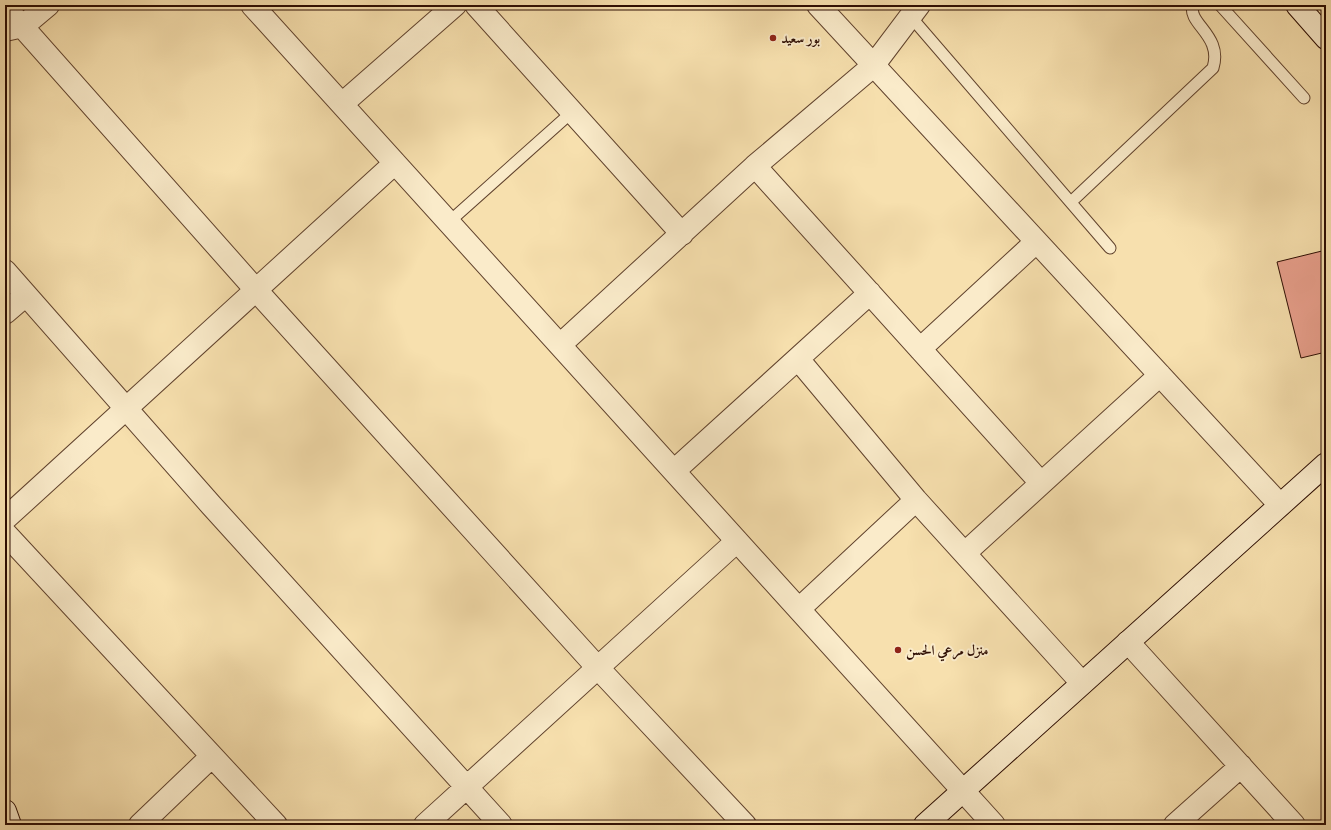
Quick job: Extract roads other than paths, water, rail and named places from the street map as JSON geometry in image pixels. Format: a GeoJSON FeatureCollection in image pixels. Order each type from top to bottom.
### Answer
{"type":"FeatureCollection","features":[{"type":"Feature","properties":{"kind":"street"},"geometry":{"type":"LineString","coordinates":[[14,28],[48,5]]}},
{"type":"Feature","properties":{"kind":"street"},"geometry":{"type":"LineString","coordinates":[[252,5],[994,825]]}},
{"type":"Feature","properties":{"kind":"street"},"geometry":{"type":"LineString","coordinates":[[342,104],[455,5]]}},
{"type":"Feature","properties":{"kind":"street"},"geometry":{"type":"LineString","coordinates":[[476,5],[682,234]]}},
{"type":"Feature","properties":{"kind":"street"},"geometry":{"type":"LineString","coordinates":[[818,5],[1280,505]]}},
{"type":"Feature","properties":{"kind":"street"},"geometry":{"type":"LineString","coordinates":[[1297,5],[1326,38]]}},
{"type":"Feature","properties":{"kind":"street"},"geometry":{"type":"LineString","coordinates":[[5,7],[14,28],[256,290],[598,668],[745,825]]}},
{"type":"Feature","properties":{"kind":"street"},"geometry":{"type":"LineString","coordinates":[[560,345],[755,166],[874,66],[915,11]]}},
{"type":"Feature","properties":{"kind":"street"},"geometry":{"type":"LineString","coordinates":[[5,519],[396,163]]}},
{"type":"Feature","properties":{"kind":"street"},"geometry":{"type":"LineString","coordinates":[[755,166],[1041,483]]}},
{"type":"Feature","properties":{"kind":"street"},"geometry":{"type":"LineString","coordinates":[[920,349],[1036,242]]}},
{"type":"Feature","properties":{"kind":"street"},"geometry":{"type":"LineString","coordinates":[[5,271],[126,409],[501,825]]}},
{"type":"Feature","properties":{"kind":"street"},"geometry":{"type":"LineString","coordinates":[[674,471],[870,293]]}},
{"type":"Feature","properties":{"kind":"street"},"geometry":{"type":"LineString","coordinates":[[5,313],[26,295]]}},
{"type":"Feature","properties":{"kind":"street"},"geometry":{"type":"LineString","coordinates":[[798,359],[916,500],[1082,683]]}},
{"type":"Feature","properties":{"kind":"street"},"geometry":{"type":"LineString","coordinates":[[965,553],[1160,375]]}},
{"type":"Feature","properties":{"kind":"street"},"geometry":{"type":"LineString","coordinates":[[925,825],[1326,464]]}},
{"type":"Feature","properties":{"kind":"street"},"geometry":{"type":"LineString","coordinates":[[799,609],[916,500]]}},
{"type":"Feature","properties":{"kind":"street"},"geometry":{"type":"LineString","coordinates":[[5,533],[276,825]]}},
{"type":"Feature","properties":{"kind":"street"},"geometry":{"type":"LineString","coordinates":[[426,825],[737,541]]}},
{"type":"Feature","properties":{"kind":"street"},"geometry":{"type":"LineString","coordinates":[[1128,642],[1294,825]]}},
{"type":"Feature","properties":{"kind":"street"},"geometry":{"type":"LineString","coordinates":[[140,825],[212,756]]}},
{"type":"Feature","properties":{"kind":"street"},"geometry":{"type":"LineString","coordinates":[[1175,825],[1241,766]]}},
{"type":"Feature","properties":{"kind":"street"},"geometry":{"type":"LineString","coordinates":[[5,811],[10,825]]}},
{"type":"Feature","properties":{"kind":"lane"},"geometry":{"type":"LineString","coordinates":[[1070,202],[1213,68],[1216,53],[1214,45],[1195,17],[1192,8],[1193,5]]}},
{"type":"Feature","properties":{"kind":"lane"},"geometry":{"type":"LineString","coordinates":[[1220,5],[1304,98]]}},
{"type":"Feature","properties":{"kind":"lane"},"geometry":{"type":"LineString","coordinates":[[915,11],[1070,202],[1110,248]]}},
{"type":"Feature","properties":{"kind":"lane"},"geometry":{"type":"LineString","coordinates":[[449,222],[572,112]]}},
{"type":"Feature","properties":{"kind":"place","name":"بور سعيد"},"geometry":{"type":"Point","coordinates":[773,38]}},
{"type":"Feature","properties":{"kind":"place","name":"منزل مرعي الحسن"},"geometry":{"type":"Point","coordinates":[898,650]}}]}
